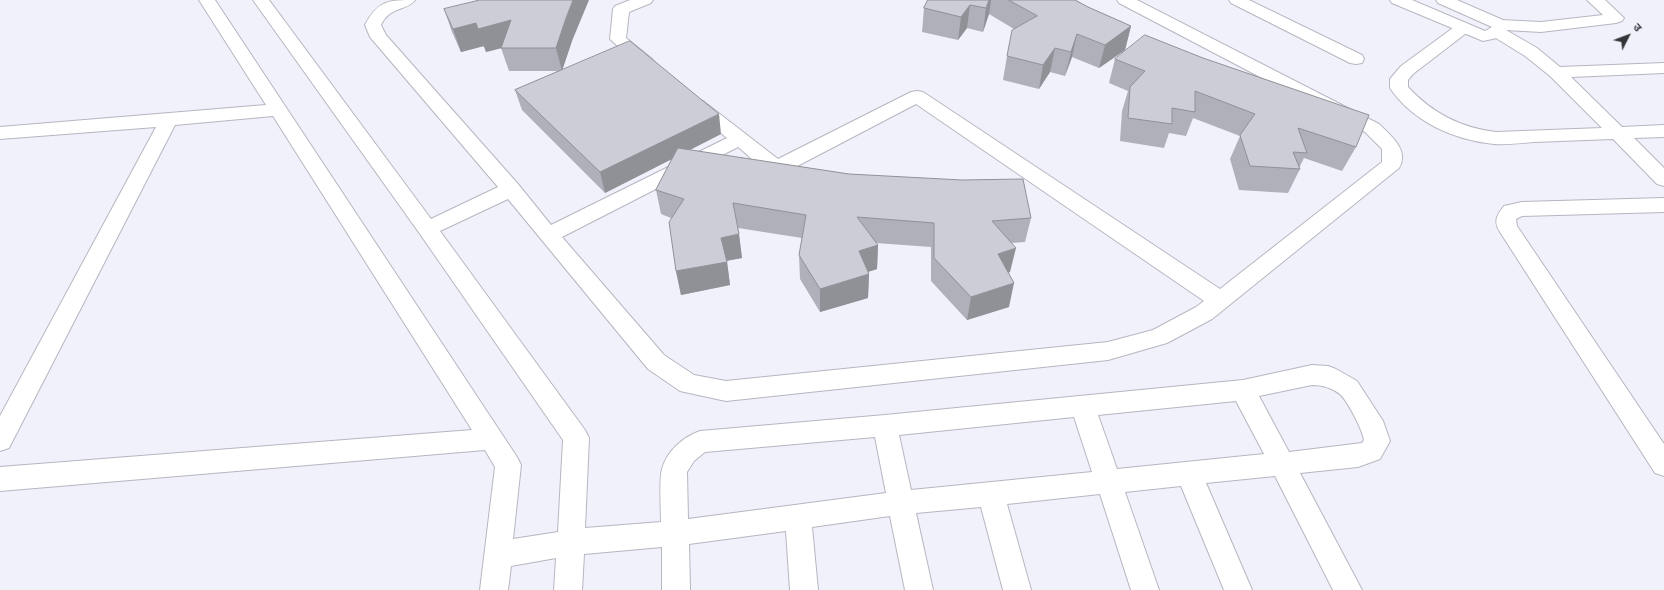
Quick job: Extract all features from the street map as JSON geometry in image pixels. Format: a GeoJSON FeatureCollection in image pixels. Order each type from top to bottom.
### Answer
{"type":"FeatureCollection","features":[{"type":"Feature","properties":{"kind":"street"},"geometry":{"type":"LineString","coordinates":[[207,0],[508,465],[494,590]]}},
{"type":"Feature","properties":{"kind":"street"},"geometry":{"type":"LineString","coordinates":[[261,0],[576,438],[572,542],[568,590]]}},
{"type":"Feature","properties":{"kind":"street"},"geometry":{"type":"LineString","coordinates":[[407,0],[378,14],[373,25],[378,37],[511,189],[656,362],[688,384],[726,391],[1108,351],[1159,337],[1204,313],[1392,164],[1392,147],[1372,128],[1125,0]]}},
{"type":"Feature","properties":{"kind":"street"},"geometry":{"type":"LineString","coordinates":[[645,0],[621,9],[618,39],[660,74]]}},
{"type":"Feature","properties":{"kind":"street"},"geometry":{"type":"LineString","coordinates":[[1237,0],[1356,59]]}},
{"type":"Feature","properties":{"kind":"street"},"geometry":{"type":"LineString","coordinates":[[1398,0],[1484,36],[1491,35],[1499,28],[1541,27],[1616,18],[1595,0]]}},
{"type":"Feature","properties":{"kind":"street"},"geometry":{"type":"LineString","coordinates":[[1444,0],[1499,28],[1556,72],[1664,179]]}},
{"type":"Feature","properties":{"kind":"street"},"geometry":{"type":"LineString","coordinates":[[1463,28],[1407,70],[1399,79],[1399,88],[1408,100],[1436,120],[1460,132],[1491,138],[1664,131]]}},
{"type":"Feature","properties":{"kind":"street"},"geometry":{"type":"LineString","coordinates":[[1556,72],[1664,68]]}},
{"type":"Feature","properties":{"kind":"street"},"geometry":{"type":"LineString","coordinates":[[684,94],[777,168],[917,96],[1220,300]]}},
{"type":"Feature","properties":{"kind":"street"},"geometry":{"type":"LineString","coordinates":[[0,132],[169,120],[278,110]]}},
{"type":"Feature","properties":{"kind":"street"},"geometry":{"type":"LineString","coordinates":[[0,440],[169,120]]}},
{"type":"Feature","properties":{"kind":"street"},"geometry":{"type":"LineString","coordinates":[[548,235],[739,139]]}},
{"type":"Feature","properties":{"kind":"street"},"geometry":{"type":"LineString","coordinates":[[427,229],[511,189]]}},
{"type":"Feature","properties":{"kind":"street"},"geometry":{"type":"LineString","coordinates":[[1664,205],[1522,210],[1512,211],[1506,218],[1507,228],[1664,465]]}},
{"type":"Feature","properties":{"kind":"street"},"geometry":{"type":"LineString","coordinates":[[498,555],[572,542],[675,533],[901,503],[1358,456],[1371,451],[1377,441],[1374,428],[1349,388],[1328,376],[1312,375],[1243,390],[885,426],[700,442],[685,453],[674,470],[675,533],[676,590]]}},
{"type":"Feature","properties":{"kind":"street"},"geometry":{"type":"LineString","coordinates":[[1243,390],[1348,590]]}},
{"type":"Feature","properties":{"kind":"street"},"geometry":{"type":"LineString","coordinates":[[1083,406],[1145,590]]}},
{"type":"Feature","properties":{"kind":"street"},"geometry":{"type":"LineString","coordinates":[[885,426],[919,590]]}},
{"type":"Feature","properties":{"kind":"street"},"geometry":{"type":"LineString","coordinates":[[0,479],[492,439]]}},
{"type":"Feature","properties":{"kind":"street"},"geometry":{"type":"LineString","coordinates":[[1189,473],[1238,590]]}},
{"type":"Feature","properties":{"kind":"street"},"geometry":{"type":"LineString","coordinates":[[991,493],[1017,590]]}},
{"type":"Feature","properties":{"kind":"street"},"geometry":{"type":"LineString","coordinates":[[798,517],[804,590]]}},
{"type":"Feature","properties":{"kind":"building"},"geometry":{"type":"Polygon","coordinates":[[[480,0],[573,0],[556,48],[501,48],[511,20],[478,29],[476,23],[453,29],[444,9],[480,0]]]}},
{"type":"Feature","properties":{"kind":"building"},"geometry":{"type":"Polygon","coordinates":[[[928,0],[989,0],[986,8],[970,5],[961,17],[924,8],[928,0]]]}},
{"type":"Feature","properties":{"kind":"building"},"geometry":{"type":"Polygon","coordinates":[[[1009,0],[1075,0],[1131,26],[1105,45],[1077,34],[1071,52],[1055,48],[1043,65],[1007,56],[1012,30],[1037,16],[1009,0]]]}},
{"type":"Feature","properties":{"kind":"building"},"geometry":{"type":"Polygon","coordinates":[[[1145,35],[1203,58],[1369,115],[1356,147],[1298,128],[1307,153],[1293,152],[1300,169],[1250,166],[1240,135],[1255,114],[1195,91],[1195,112],[1172,108],[1172,124],[1128,118],[1130,87],[1145,71],[1115,59],[1145,35]]]}},
{"type":"Feature","properties":{"kind":"building"},"geometry":{"type":"Polygon","coordinates":[[[630,41],[719,114],[600,172],[515,90],[630,41]]]}},
{"type":"Feature","properties":{"kind":"building"},"geometry":{"type":"Polygon","coordinates":[[[678,148],[849,174],[962,180],[1023,179],[1031,218],[992,221],[1016,248],[998,254],[1014,283],[971,297],[934,258],[934,223],[857,217],[878,245],[859,251],[869,274],[820,289],[799,255],[806,215],[733,203],[739,234],[721,238],[727,262],[676,271],[669,222],[684,199],[656,190],[678,148]]]}}]}
